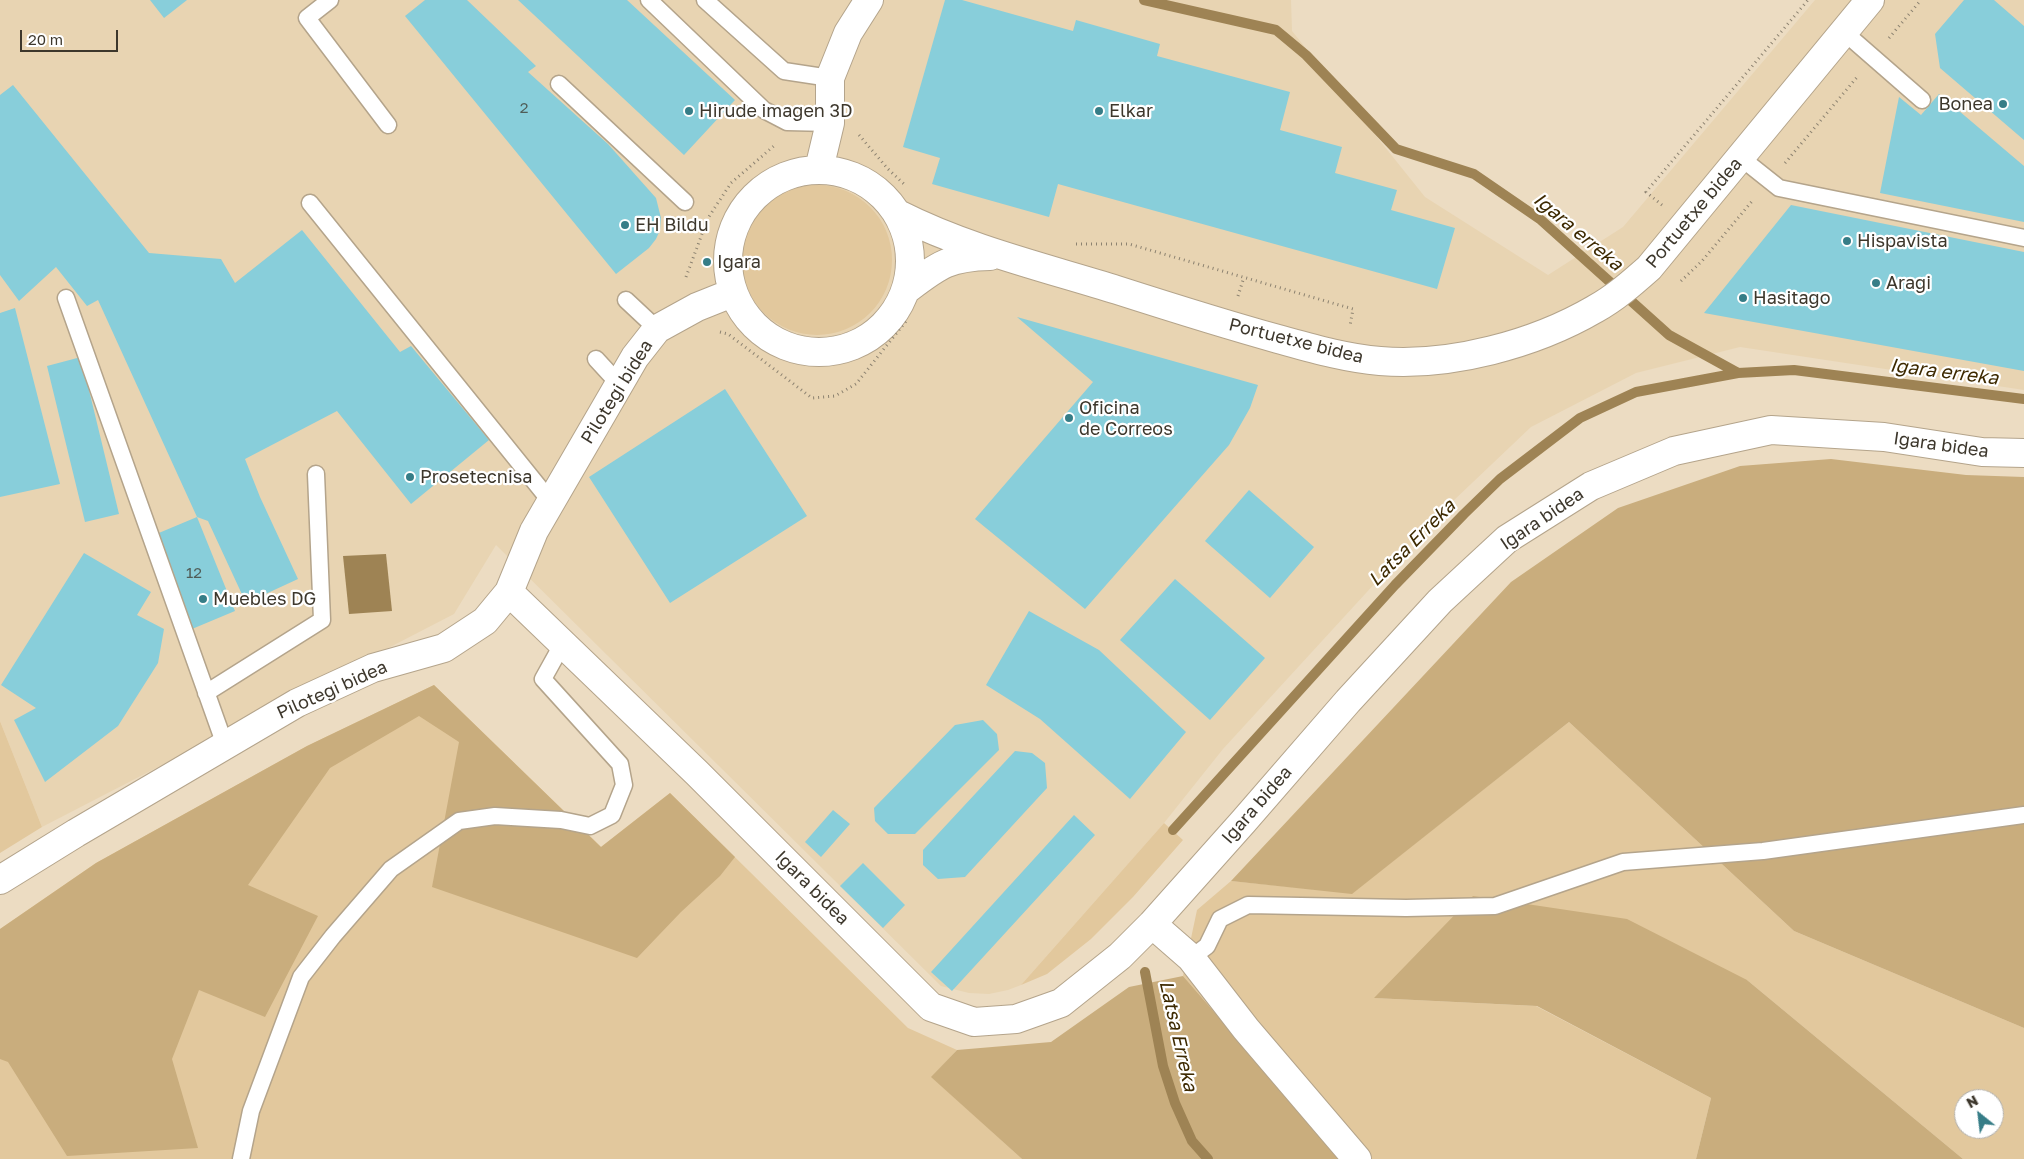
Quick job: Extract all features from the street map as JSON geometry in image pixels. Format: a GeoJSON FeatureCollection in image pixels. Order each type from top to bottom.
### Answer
{"type":"FeatureCollection","features":[{"type":"Feature","properties":{"kind":"street"},"geometry":{"type":"LineString","coordinates":[[819,170],[843,125],[830,78],[848,32],[869,0]]}},
{"type":"Feature","properties":{"kind":"street","name":"Portuetxe bidea"},"geometry":{"type":"LineString","coordinates":[[898,214],[960,242],[1229,326],[1328,353],[1381,361],[1437,360],[1491,351],[1559,328],[1596,308],[1626,288],[1650,268],[1870,0]]}},
{"type":"Feature","properties":{"kind":"street"},"geometry":{"type":"LineString","coordinates":[[819,170],[850,175],[877,190],[898,214],[908,238],[911,264],[906,290],[893,315],[873,335],[848,348],[820,353],[792,349],[767,337],[746,318],[732,293],[727,268],[729,244],[737,220],[751,199],[771,183],[794,173],[819,170]]}},
{"type":"Feature","properties":{"kind":"street","name":"Portuetxe bidea"},"geometry":{"type":"LineString","coordinates":[[906,290],[936,266],[964,256],[1002,255]]}},
{"type":"Feature","properties":{"kind":"street","name":"Pilotegi bidea"},"geometry":{"type":"LineString","coordinates":[[0,880],[297,703],[373,668],[444,648],[485,621],[509,592],[534,531],[635,357],[658,329],[697,306],[732,293]]}},
{"type":"Feature","properties":{"kind":"street","name":"Igara bidea"},"geometry":{"type":"LineString","coordinates":[[509,592],[931,1007],[974,1022],[1016,1019],[1061,1003],[1120,956],[1152,924],[1348,701],[1440,601],[1507,539],[1591,486],[1674,451],[1771,430],[1884,437],[1982,452],[2024,452]]}},
{"type":"Feature","properties":{"kind":"street"},"geometry":{"type":"LineString","coordinates":[[1152,924],[1191,958],[1246,1029],[1357,1159]]}},
{"type":"Feature","properties":{"kind":"lane"},"geometry":{"type":"LineString","coordinates":[[330,0],[307,18],[388,125]]}},
{"type":"Feature","properties":{"kind":"lane"},"geometry":{"type":"LineString","coordinates":[[649,0],[764,110],[787,122],[843,125]]}},
{"type":"Feature","properties":{"kind":"lane"},"geometry":{"type":"LineString","coordinates":[[705,0],[784,71],[830,78]]}},
{"type":"Feature","properties":{"kind":"lane"},"geometry":{"type":"LineString","coordinates":[[1844,32],[1922,100]]}},
{"type":"Feature","properties":{"kind":"lane"},"geometry":{"type":"LineString","coordinates":[[559,84],[685,202]]}},
{"type":"Feature","properties":{"kind":"lane"},"geometry":{"type":"LineString","coordinates":[[1740,157],[1779,188],[2024,238]]}},
{"type":"Feature","properties":{"kind":"lane"},"geometry":{"type":"LineString","coordinates":[[310,203],[551,502]]}},
{"type":"Feature","properties":{"kind":"lane"},"geometry":{"type":"LineString","coordinates":[[66,298],[224,745]]}},
{"type":"Feature","properties":{"kind":"lane"},"geometry":{"type":"LineString","coordinates":[[626,300],[658,329]]}},
{"type":"Feature","properties":{"kind":"lane"},"geometry":{"type":"LineString","coordinates":[[596,360],[619,384]]}},
{"type":"Feature","properties":{"kind":"lane"},"geometry":{"type":"LineString","coordinates":[[206,693],[322,620],[316,474]]}},
{"type":"Feature","properties":{"kind":"lane"},"geometry":{"type":"LineString","coordinates":[[241,1159],[251,1111],[301,977],[333,936],[391,869],[459,822],[495,816],[561,820],[590,826],[612,815],[624,785],[620,764],[543,679],[562,643]]}},
{"type":"Feature","properties":{"kind":"lane"},"geometry":{"type":"LineString","coordinates":[[1191,958],[1207,946],[1220,919],[1248,905],[1406,908],[1495,906],[1623,862],[1763,851],[2024,815]]}},
{"type":"Feature","properties":{"kind":"path"},"geometry":{"type":"LineString","coordinates":[[1664,207],[1646,192],[1808,0]]}},
{"type":"Feature","properties":{"kind":"path"},"geometry":{"type":"LineString","coordinates":[[1681,281],[1702,261],[1921,0]]}},
{"type":"Feature","properties":{"kind":"path"},"geometry":{"type":"LineString","coordinates":[[680,283],[686,277],[708,218],[731,183],[765,155],[781,138],[787,122]]}},
{"type":"Feature","properties":{"kind":"path"},"geometry":{"type":"LineString","coordinates":[[843,125],[859,135],[888,169],[910,190]]}},
{"type":"Feature","properties":{"kind":"path"},"geometry":{"type":"LineString","coordinates":[[1073,244],[1129,244],[1353,309],[1349,332]]}},
{"type":"Feature","properties":{"kind":"path"},"geometry":{"type":"LineString","coordinates":[[1237,301],[1244,277]]}},
{"type":"Feature","properties":{"kind":"path"},"geometry":{"type":"LineString","coordinates":[[718,332],[728,334],[812,398],[835,396],[856,384],[910,316]]}},
{"type":"Feature","properties":{"kind":"shaded area"},"geometry":{"type":"Polygon","coordinates":[[[0,0],[1291,0],[1292,31],[1425,197],[1548,275],[1623,227],[1815,0],[2024,0],[2024,390],[1740,347],[1636,373],[1531,427],[1432,521],[1223,749],[1164,823],[1021,985],[1008,990],[989,994],[969,993],[941,986],[496,545],[454,614],[42,827],[0,721],[0,0]]]}},
{"type":"Feature","properties":{"kind":"shaded area"},"geometry":{"type":"Polygon","coordinates":[[[817,185],[846,191],[870,207],[886,231],[892,260],[886,289],[870,313],[846,329],[817,335],[788,329],[764,313],[748,289],[742,260],[748,231],[764,207],[788,191],[817,185]]]}},
{"type":"Feature","properties":{"kind":"shaded area"},"geometry":{"type":"Polygon","coordinates":[[[1831,459],[1966,475],[2024,477],[2024,1028],[1794,931],[1569,722],[1352,894],[1231,881],[1511,582],[1618,508],[1740,466],[1831,459]]]}},
{"type":"Feature","properties":{"kind":"shaded area"},"geometry":{"type":"Polygon","coordinates":[[[386,554],[392,611],[349,614],[343,556],[386,554]]]}},
{"type":"Feature","properties":{"kind":"shaded area"},"geometry":{"type":"Polygon","coordinates":[[[434,685],[601,847],[670,793],[908,1028],[957,1050],[932,1077],[1022,1159],[0,1159],[0,929],[96,863],[307,746],[434,685]]]}},
{"type":"Feature","properties":{"kind":"shaded area"},"geometry":{"type":"Polygon","coordinates":[[[434,685],[601,847],[670,793],[735,857],[720,876],[681,912],[637,958],[432,887],[459,742],[419,716],[330,768],[248,885],[318,916],[265,1017],[199,990],[172,1059],[198,1148],[67,1156],[8,1062],[0,1059],[0,929],[96,863],[307,746],[434,685]]]}},
{"type":"Feature","properties":{"kind":"shaded area"},"geometry":{"type":"Polygon","coordinates":[[[0,721],[42,827],[0,853],[0,721]]]}},
{"type":"Feature","properties":{"kind":"shaded area"},"geometry":{"type":"Polygon","coordinates":[[[1569,722],[1794,931],[2024,1028],[2024,1159],[1963,1159],[1747,980],[1374,998],[1536,1006],[1711,1098],[1696,1159],[1342,1159],[1183,976],[1197,910],[1231,881],[1352,893],[1569,722]]]}},
{"type":"Feature","properties":{"kind":"shaded area"},"geometry":{"type":"Polygon","coordinates":[[[1164,823],[1183,840],[1133,897],[1091,939],[1047,974],[1021,985],[1164,823]]]}},
{"type":"Feature","properties":{"kind":"shaded area"},"geometry":{"type":"Polygon","coordinates":[[[1473,896],[1627,919],[1747,980],[1963,1159],[1696,1159],[1711,1098],[1537,1006],[1374,998],[1473,896]]]}},
{"type":"Feature","properties":{"kind":"shaded area"},"geometry":{"type":"Polygon","coordinates":[[[1183,976],[1342,1159],[1022,1159],[931,1077],[957,1050],[1051,1042],[1129,987],[1183,976]]]}},
{"type":"Feature","properties":{"kind":"building"},"geometry":{"type":"Polygon","coordinates":[[[150,0],[187,0],[164,18],[150,0]]]}},
{"type":"Feature","properties":{"kind":"building"},"geometry":{"type":"Polygon","coordinates":[[[425,0],[467,0],[536,66],[528,72],[608,144],[656,198],[661,218],[660,230],[649,248],[616,274],[405,16],[425,0]]]}},
{"type":"Feature","properties":{"kind":"building"},"geometry":{"type":"Polygon","coordinates":[[[518,0],[627,0],[735,100],[684,155],[518,0]]]}},
{"type":"Feature","properties":{"kind":"building","name":"Elkar"},"geometry":{"type":"Polygon","coordinates":[[[945,0],[962,0],[1073,31],[1076,20],[1160,44],[1157,56],[1290,92],[1280,130],[1342,147],[1335,173],[1397,190],[1391,210],[1455,228],[1437,289],[1058,184],[1049,217],[932,184],[940,158],[903,147],[945,0]]]}},
{"type":"Feature","properties":{"kind":"building","name":"Bonea"},"geometry":{"type":"Polygon","coordinates":[[[1964,0],[1994,0],[2024,26],[2024,140],[1940,68],[1935,34],[1964,0]]]}},
{"type":"Feature","properties":{"kind":"building"},"geometry":{"type":"Polygon","coordinates":[[[13,85],[149,253],[221,259],[235,283],[302,230],[400,352],[411,346],[489,440],[411,504],[337,411],[245,459],[260,497],[298,579],[246,603],[208,521],[197,517],[98,300],[87,306],[56,267],[19,301],[0,275],[0,95],[13,85]]]}},
{"type":"Feature","properties":{"kind":"building"},"geometry":{"type":"Polygon","coordinates":[[[1939,94],[2024,166],[2024,222],[1880,193],[1899,97],[1921,115],[1939,94]]]}},
{"type":"Feature","properties":{"kind":"building","name":"Aragi"},"geometry":{"type":"Polygon","coordinates":[[[1791,205],[2024,252],[2024,371],[1704,313],[1791,205]]]}},
{"type":"Feature","properties":{"kind":"building"},"geometry":{"type":"Polygon","coordinates":[[[15,308],[60,484],[0,497],[0,313],[15,308]]]}},
{"type":"Feature","properties":{"kind":"building"},"geometry":{"type":"Polygon","coordinates":[[[1017,317],[1258,385],[1250,408],[1229,445],[1085,609],[975,519],[1093,382],[1017,317]]]}},
{"type":"Feature","properties":{"kind":"building"},"geometry":{"type":"Polygon","coordinates":[[[81,357],[119,514],[85,522],[47,366],[81,357]]]}},
{"type":"Feature","properties":{"kind":"building"},"geometry":{"type":"Polygon","coordinates":[[[725,389],[807,516],[670,603],[589,477],[725,389]]]}},
{"type":"Feature","properties":{"kind":"building"},"geometry":{"type":"Polygon","coordinates":[[[1249,490],[1314,547],[1270,598],[1205,541],[1249,490]]]}},
{"type":"Feature","properties":{"kind":"building"},"geometry":{"type":"Polygon","coordinates":[[[197,517],[235,611],[192,629],[154,535],[197,517]]]}},
{"type":"Feature","properties":{"kind":"building"},"geometry":{"type":"Polygon","coordinates":[[[84,553],[151,592],[137,615],[164,629],[158,663],[118,726],[45,782],[14,720],[36,708],[1,685],[84,553]]]}},
{"type":"Feature","properties":{"kind":"building"},"geometry":{"type":"Polygon","coordinates":[[[1175,579],[1265,658],[1210,720],[1120,640],[1175,579]]]}},
{"type":"Feature","properties":{"kind":"building"},"geometry":{"type":"Polygon","coordinates":[[[1029,611],[1099,650],[1186,732],[1130,799],[1040,719],[986,685],[1029,611]]]}},
{"type":"Feature","properties":{"kind":"building"},"geometry":{"type":"Polygon","coordinates":[[[983,720],[997,734],[999,750],[915,834],[888,834],[875,821],[874,808],[955,725],[983,720]]]}},
{"type":"Feature","properties":{"kind":"building"},"geometry":{"type":"Polygon","coordinates":[[[1015,751],[1032,753],[1045,763],[1047,788],[965,877],[938,879],[923,865],[923,850],[1015,751]]]}},
{"type":"Feature","properties":{"kind":"building"},"geometry":{"type":"Polygon","coordinates":[[[833,810],[850,824],[821,857],[805,842],[833,810]]]}},
{"type":"Feature","properties":{"kind":"building"},"geometry":{"type":"Polygon","coordinates":[[[1074,815],[1095,835],[952,991],[931,972],[1074,815]]]}},
{"type":"Feature","properties":{"kind":"building"},"geometry":{"type":"Polygon","coordinates":[[[863,863],[905,905],[883,928],[840,886],[863,863]]]}},
{"type":"Feature","properties":{"kind":"waterway","name":"Igara erreka"},"geometry":{"type":"LineString","coordinates":[[1144,0],[1276,30],[1306,55],[1396,149],[1474,174],[1541,220],[1669,335],[1738,373]]}},
{"type":"Feature","properties":{"kind":"waterway","name":"Latsa Erreka"},"geometry":{"type":"LineString","coordinates":[[1173,830],[1395,585],[1464,514],[1500,479],[1580,418],[1636,392],[1738,373],[1794,370],[2024,399]]}},
{"type":"Feature","properties":{"kind":"waterway","name":"Latsa Erreka"},"geometry":{"type":"LineString","coordinates":[[1145,972],[1163,1066],[1175,1103],[1192,1141],[1208,1159]]}},
{"type":"Feature","properties":{"kind":"place","name":"Bonea"},"geometry":{"type":"Point","coordinates":[2003,104]}},
{"type":"Feature","properties":{"kind":"place","name":"Hirude imagen 3D"},"geometry":{"type":"Point","coordinates":[689,111]}},
{"type":"Feature","properties":{"kind":"place","name":"Elkar"},"geometry":{"type":"Point","coordinates":[1099,111]}},
{"type":"Feature","properties":{"kind":"place","name":"EH Bildu"},"geometry":{"type":"Point","coordinates":[625,225]}},
{"type":"Feature","properties":{"kind":"place","name":"Hispavista"},"geometry":{"type":"Point","coordinates":[1847,241]}},
{"type":"Feature","properties":{"kind":"place","name":"Igara"},"geometry":{"type":"Point","coordinates":[707,262]}},
{"type":"Feature","properties":{"kind":"place","name":"Aragi"},"geometry":{"type":"Point","coordinates":[1876,283]}},
{"type":"Feature","properties":{"kind":"place","name":"Hasitago"},"geometry":{"type":"Point","coordinates":[1743,298]}},
{"type":"Feature","properties":{"kind":"place","name":"Oficina de Correos"},"geometry":{"type":"Point","coordinates":[1069,418]}},
{"type":"Feature","properties":{"kind":"place","name":"Prosetecnisa"},"geometry":{"type":"Point","coordinates":[410,477]}},
{"type":"Feature","properties":{"kind":"place","name":"Muebles DG"},"geometry":{"type":"Point","coordinates":[203,599]}}]}
